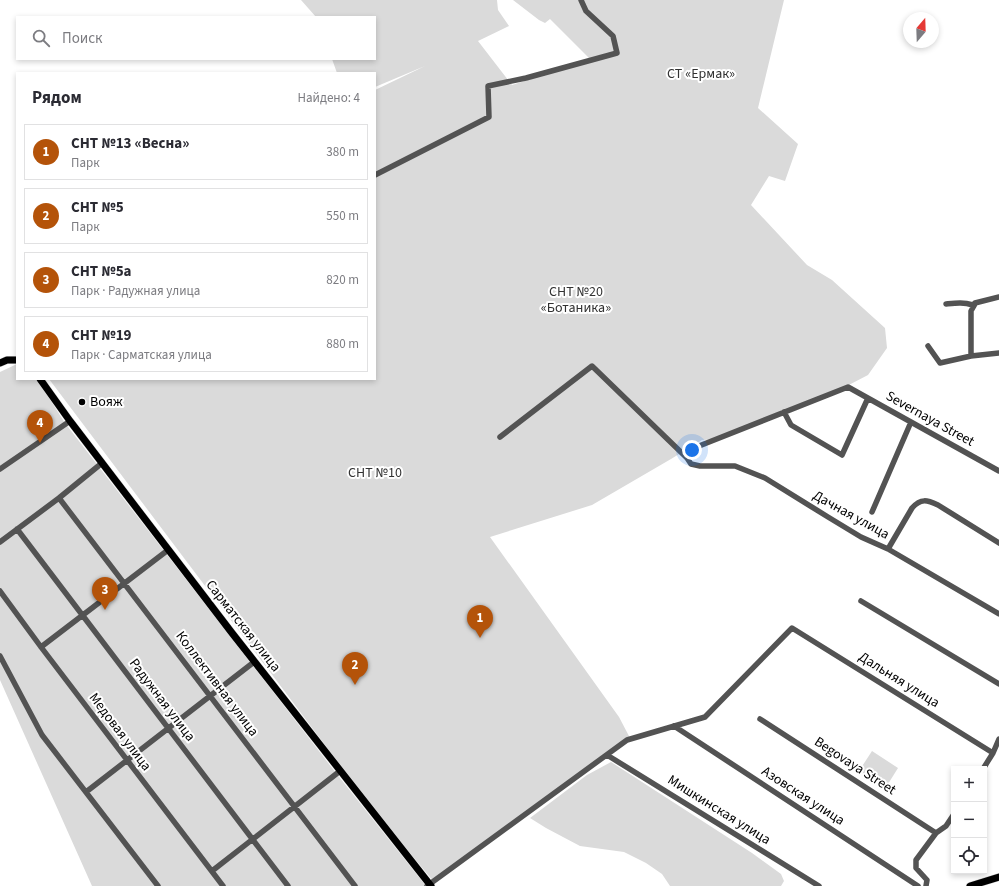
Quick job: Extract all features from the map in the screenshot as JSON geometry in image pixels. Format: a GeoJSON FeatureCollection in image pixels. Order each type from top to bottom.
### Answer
{"type":"FeatureCollection","features":[{"type":"Feature","properties":{"kind":"main road"},"geometry":{"type":"LineString","coordinates":[[0,363],[7,360],[16,360]]}},
{"type":"Feature","properties":{"kind":"main road","name":"Сарматская улица"},"geometry":{"type":"LineString","coordinates":[[41,380],[70,421],[254,662],[429,885]]}},
{"type":"Feature","properties":{"kind":"main road"},"geometry":{"type":"LineString","coordinates":[[970,886],[999,877]]}},
{"type":"Feature","properties":{"kind":"street"},"geometry":{"type":"LineString","coordinates":[[376,174],[489,117],[488,86],[526,78],[617,53],[613,36],[586,11],[581,0]]}},
{"type":"Feature","properties":{"kind":"street"},"geometry":{"type":"LineString","coordinates":[[946,304],[960,302],[972,305],[999,297]]}},
{"type":"Feature","properties":{"kind":"street"},"geometry":{"type":"LineString","coordinates":[[971,356],[971,311],[975,303]]}},
{"type":"Feature","properties":{"kind":"street"},"geometry":{"type":"LineString","coordinates":[[928,346],[940,363],[971,356],[999,353]]}},
{"type":"Feature","properties":{"kind":"street"},"geometry":{"type":"LineString","coordinates":[[500,437],[592,366],[687,458],[694,448],[784,412],[791,425],[842,455],[868,398]]}},
{"type":"Feature","properties":{"kind":"street","name":"Severnaya Street"},"geometry":{"type":"LineString","coordinates":[[784,412],[848,387],[999,471]]}},
{"type":"Feature","properties":{"kind":"street"},"geometry":{"type":"LineString","coordinates":[[0,469],[70,421]]}},
{"type":"Feature","properties":{"kind":"street"},"geometry":{"type":"LineString","coordinates":[[872,512],[911,422]]}},
{"type":"Feature","properties":{"kind":"street","name":"Дачная улица"},"geometry":{"type":"LineString","coordinates":[[687,458],[691,464],[700,466],[735,466],[765,478],[861,537],[888,550],[999,614]]}},
{"type":"Feature","properties":{"kind":"street"},"geometry":{"type":"LineString","coordinates":[[0,542],[59,498],[102,463]]}},
{"type":"Feature","properties":{"kind":"street","name":"Коллективная улица"},"geometry":{"type":"LineString","coordinates":[[59,498],[355,886]]}},
{"type":"Feature","properties":{"kind":"street"},"geometry":{"type":"LineString","coordinates":[[888,550],[912,508],[916,503],[922,501],[929,501],[938,504],[999,542]]}},
{"type":"Feature","properties":{"kind":"street","name":"Радужная улица"},"geometry":{"type":"LineString","coordinates":[[17,528],[288,886]]}},
{"type":"Feature","properties":{"kind":"street"},"geometry":{"type":"LineString","coordinates":[[41,647],[168,550]]}},
{"type":"Feature","properties":{"kind":"street","name":"Медовая улица"},"geometry":{"type":"LineString","coordinates":[[0,591],[223,886]]}},
{"type":"Feature","properties":{"kind":"street"},"geometry":{"type":"LineString","coordinates":[[861,601],[999,684]]}},
{"type":"Feature","properties":{"kind":"street","name":"Дальняя улица"},"geometry":{"type":"LineString","coordinates":[[674,726],[705,717],[792,628],[993,753]]}},
{"type":"Feature","properties":{"kind":"street"},"geometry":{"type":"LineString","coordinates":[[0,656],[42,735],[158,886]]}},
{"type":"Feature","properties":{"kind":"street"},"geometry":{"type":"LineString","coordinates":[[86,792],[254,662]]}},
{"type":"Feature","properties":{"kind":"street","name":"Begovaya Street"},"geometry":{"type":"LineString","coordinates":[[760,719],[936,833]]}},
{"type":"Feature","properties":{"kind":"street"},"geometry":{"type":"LineString","coordinates":[[429,885],[627,740],[674,726]]}},
{"type":"Feature","properties":{"kind":"street","name":"Азовская улица"},"geometry":{"type":"LineString","coordinates":[[674,726],[918,886]]}},
{"type":"Feature","properties":{"kind":"street"},"geometry":{"type":"LineString","coordinates":[[985,766],[999,740]]}},
{"type":"Feature","properties":{"kind":"street","name":"Мишкинская улица"},"geometry":{"type":"LineString","coordinates":[[607,755],[819,886]]}},
{"type":"Feature","properties":{"kind":"street"},"geometry":{"type":"LineString","coordinates":[[212,871],[340,771]]}},
{"type":"Feature","properties":{"kind":"street"},"geometry":{"type":"LineString","coordinates":[[926,886],[927,880],[916,868],[916,860],[936,833],[946,826],[951,818]]}},
{"type":"Feature","properties":{"kind":"green space"},"geometry":{"type":"Polygon","coordinates":[[[301,0],[497,0],[498,10],[509,26],[478,41],[512,85],[591,60],[550,19],[545,23],[539,20],[513,0],[784,0],[758,108],[798,144],[785,181],[769,176],[751,205],[807,265],[832,280],[885,328],[887,348],[868,375],[843,388],[722,439],[702,440],[592,505],[490,537],[619,717],[630,738],[434,882],[374,810],[50,380],[376,380],[376,90],[425,66],[376,87],[376,72],[337,72],[332,60],[376,60],[376,16],[315,16],[301,0]]]}},
{"type":"Feature","properties":{"kind":"green space"},"geometry":{"type":"Polygon","coordinates":[[[16,364],[16,380],[38,380],[65,423],[336,773],[426,886],[92,886],[0,680],[0,372],[16,364]]]}},
{"type":"Feature","properties":{"kind":"green space"},"geometry":{"type":"Polygon","coordinates":[[[872,751],[898,768],[884,788],[859,771],[872,751]]]}},
{"type":"Feature","properties":{"kind":"green space"},"geometry":{"type":"Polygon","coordinates":[[[611,762],[752,853],[781,874],[784,881],[781,886],[670,886],[662,874],[646,863],[624,852],[580,846],[530,818],[587,775],[611,762]]]}},
{"type":"Feature","properties":{"kind":"place","name":"Вояж"},"geometry":{"type":"Point","coordinates":[82,402]}},
{"type":"Feature","properties":{"kind":"place","name":"СНТ №19"},"geometry":{"type":"Point","coordinates":[40,443]}},
{"type":"Feature","properties":{"kind":"place","name":"СНТ №5а"},"geometry":{"type":"Point","coordinates":[105,610]}},
{"type":"Feature","properties":{"kind":"place","name":"СНТ №13 «Весна»"},"geometry":{"type":"Point","coordinates":[480,638]}},
{"type":"Feature","properties":{"kind":"place","name":"СНТ №5"},"geometry":{"type":"Point","coordinates":[355,685]}},
{"type":"Feature","properties":{"kind":"park label","name":"СТ «Ермак»"},"geometry":{"type":"Point","coordinates":[701,74]}},
{"type":"Feature","properties":{"kind":"park label","name":"СНТ №20 «Ботаника»"},"geometry":{"type":"Point","coordinates":[576,300]}},
{"type":"Feature","properties":{"kind":"park label","name":"СНТ №10"},"geometry":{"type":"Point","coordinates":[375,473]}}]}
